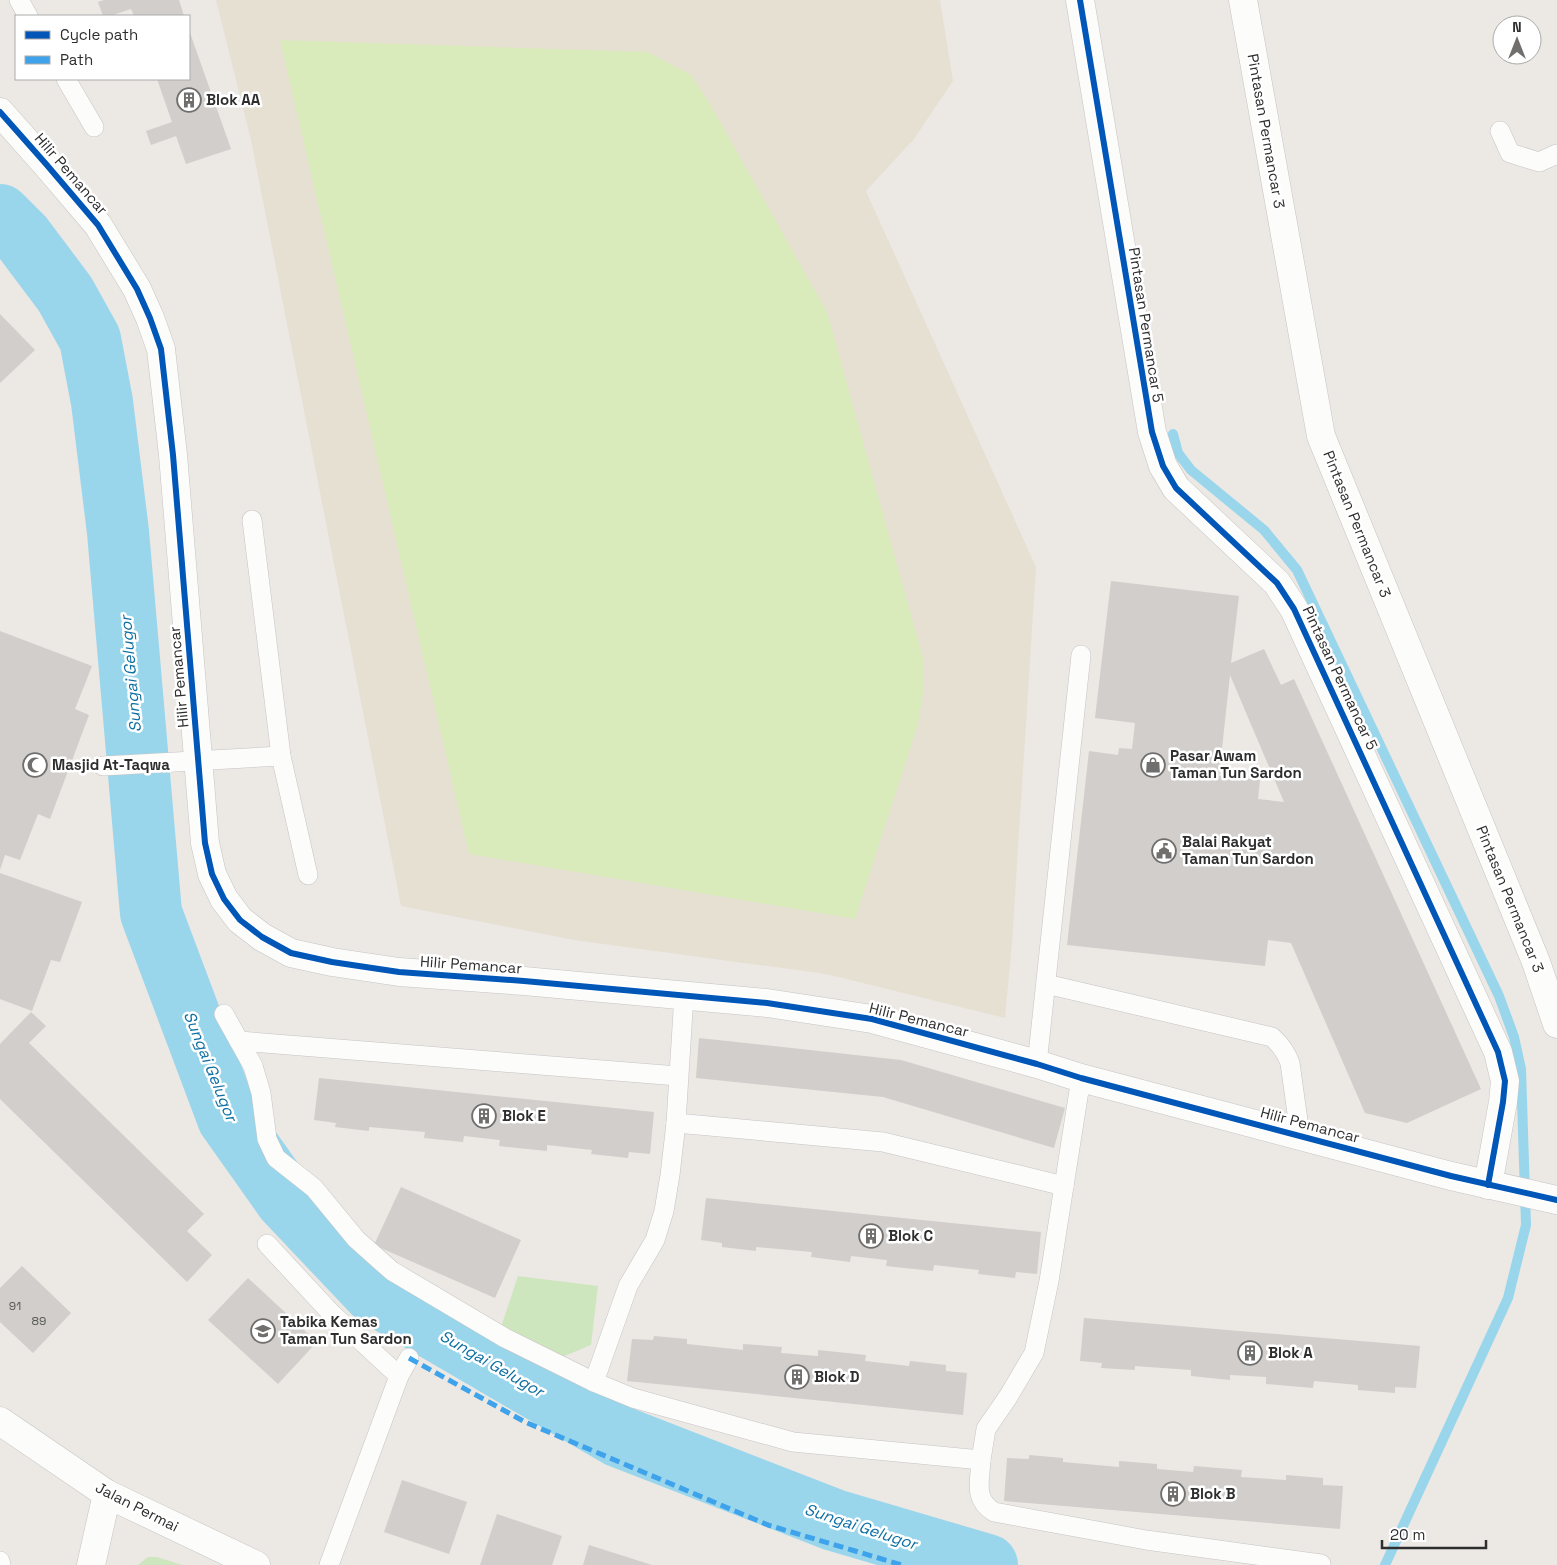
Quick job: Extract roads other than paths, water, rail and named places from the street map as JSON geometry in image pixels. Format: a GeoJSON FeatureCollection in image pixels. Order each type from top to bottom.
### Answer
{"type":"FeatureCollection","features":[{"type":"Feature","properties":{"kind":"street","name":"Pintasan Permancar 5"},"geometry":{"type":"LineString","coordinates":[[1080,0],[1152,432],[1160,458],[1176,488],[1278,583],[1294,608],[1498,1052],[1505,1081],[1498,1187]]}},
{"type":"Feature","properties":{"kind":"street","name":"Pintasan Permancar 3"},"geometry":{"type":"LineString","coordinates":[[1243,0],[1321,436],[1536,962],[1557,1024]]}},
{"type":"Feature","properties":{"kind":"street","name":"Hilir Pemancar"},"geometry":{"type":"LineString","coordinates":[[0,112],[98,225],[137,289],[161,349],[173,455],[205,843],[212,874],[224,899],[240,920],[262,937],[291,953],[332,962],[399,972],[767,1003],[872,1020],[1081,1078],[1550,1199]]}},
{"type":"Feature","properties":{"kind":"street","name":"Jalan Permai"},"geometry":{"type":"LineString","coordinates":[[0,1421],[107,1494],[256,1565]]}},
{"type":"Feature","properties":{"kind":"street"},"geometry":{"type":"LineString","coordinates":[[91,1565],[107,1494]]}},
{"type":"Feature","properties":{"kind":"lane"},"geometry":{"type":"LineString","coordinates":[[19,0],[27,15]]}},
{"type":"Feature","properties":{"kind":"lane"},"geometry":{"type":"LineString","coordinates":[[67,80],[94,127]]}},
{"type":"Feature","properties":{"kind":"lane"},"geometry":{"type":"LineString","coordinates":[[1500,131],[1510,153],[1539,162],[1557,154]]}},
{"type":"Feature","properties":{"kind":"lane"},"geometry":{"type":"LineString","coordinates":[[252,520],[281,756],[308,875]]}},
{"type":"Feature","properties":{"kind":"lane"},"geometry":{"type":"LineString","coordinates":[[1036,1064],[1081,655]]}},
{"type":"Feature","properties":{"kind":"lane"},"geometry":{"type":"LineString","coordinates":[[103,766],[281,756]]}},
{"type":"Feature","properties":{"kind":"lane"},"geometry":{"type":"LineString","coordinates":[[1046,984],[1272,1037],[1283,1048],[1290,1063],[1300,1135]]}},
{"type":"Feature","properties":{"kind":"lane"},"geometry":{"type":"LineString","coordinates":[[594,1382],[628,1286],[655,1240],[664,1211],[676,1123],[684,995]]}},
{"type":"Feature","properties":{"kind":"lane"},"geometry":{"type":"LineString","coordinates":[[224,1014],[253,1066],[261,1093],[267,1139],[276,1158],[314,1188],[356,1239],[392,1271],[504,1338],[594,1382],[633,1398],[793,1442],[981,1460]]}},
{"type":"Feature","properties":{"kind":"lane"},"geometry":{"type":"LineString","coordinates":[[239,1041],[678,1076]]}},
{"type":"Feature","properties":{"kind":"lane"},"geometry":{"type":"LineString","coordinates":[[1081,1078],[1049,1281],[1034,1353],[1008,1397],[986,1429],[981,1460],[980,1497],[985,1506],[1001,1514],[1146,1540],[1321,1564]]}},
{"type":"Feature","properties":{"kind":"lane"},"geometry":{"type":"LineString","coordinates":[[676,1123],[883,1142],[1064,1186]]}},
{"type":"Feature","properties":{"kind":"lane"},"geometry":{"type":"LineString","coordinates":[[266,1244],[331,1313],[399,1376]]}},
{"type":"Feature","properties":{"kind":"lane"},"geometry":{"type":"LineString","coordinates":[[329,1565],[399,1376],[409,1358]]}},
{"type":"Feature","properties":{"kind":"lane"},"geometry":{"type":"LineString","coordinates":[[0,1560],[1,1565]]}},
{"type":"Feature","properties":{"kind":"waterway","name":"Sungai Gelugor"},"geometry":{"type":"LineString","coordinates":[[0,215],[23,238],[65,294],[90,339],[102,402],[118,532],[151,913],[228,1118],[286,1200],[376,1295],[618,1436],[834,1520],[987,1565]]}},
{"type":"Feature","properties":{"kind":"waterway"},"geometry":{"type":"LineString","coordinates":[[1173,434],[1178,453],[1191,470],[1264,530],[1297,570],[1499,996],[1514,1037],[1521,1069],[1526,1225],[1508,1298],[1385,1565]]}},
{"type":"Feature","properties":{"kind":"place","name":"Blok AA"},"geometry":{"type":"Point","coordinates":[189,100]}},
{"type":"Feature","properties":{"kind":"place","name":"Masjid At-Taqwa"},"geometry":{"type":"Point","coordinates":[35,765]}},
{"type":"Feature","properties":{"kind":"place","name":"Pasar Awam Taman Tun Sardon"},"geometry":{"type":"Point","coordinates":[1153,765]}},
{"type":"Feature","properties":{"kind":"place","name":"Balai Rakyat Taman Tun Sardon"},"geometry":{"type":"Point","coordinates":[1164,851]}},
{"type":"Feature","properties":{"kind":"place","name":"Blok E"},"geometry":{"type":"Point","coordinates":[484,1116]}},
{"type":"Feature","properties":{"kind":"place","name":"Blok C"},"geometry":{"type":"Point","coordinates":[871,1236]}},
{"type":"Feature","properties":{"kind":"place","name":"Tabika Kemas Taman Tun Sardon"},"geometry":{"type":"Point","coordinates":[263,1331]}},
{"type":"Feature","properties":{"kind":"place","name":"Blok A"},"geometry":{"type":"Point","coordinates":[1250,1353]}},
{"type":"Feature","properties":{"kind":"place","name":"Blok D"},"geometry":{"type":"Point","coordinates":[797,1377]}},
{"type":"Feature","properties":{"kind":"place","name":"Blok B"},"geometry":{"type":"Point","coordinates":[1173,1494]}}]}
